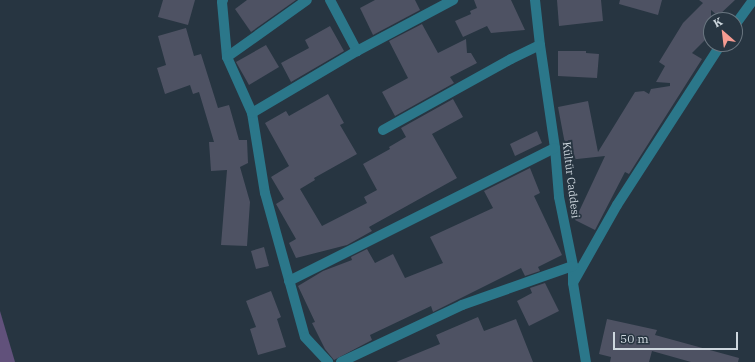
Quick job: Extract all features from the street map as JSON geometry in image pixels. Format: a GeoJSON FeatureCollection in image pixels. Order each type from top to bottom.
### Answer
{"type":"FeatureCollection","features":[{"type":"Feature","properties":{"kind":"street"},"geometry":{"type":"LineString","coordinates":[[223,0],[227,57],[252,113],[265,192],[305,337],[328,362]]}},
{"type":"Feature","properties":{"kind":"street"},"geometry":{"type":"LineString","coordinates":[[227,57],[307,0]]}},
{"type":"Feature","properties":{"kind":"street"},"geometry":{"type":"LineString","coordinates":[[330,0],[357,51]]}},
{"type":"Feature","properties":{"kind":"street"},"geometry":{"type":"LineString","coordinates":[[252,113],[357,51],[454,0]]}},
{"type":"Feature","properties":{"kind":"street","name":"Kültür Caddesi"},"geometry":{"type":"LineString","coordinates":[[535,0],[555,148],[559,197],[573,266],[573,283],[586,362]]}},
{"type":"Feature","properties":{"kind":"street"},"geometry":{"type":"LineString","coordinates":[[743,14],[753,0]]}},
{"type":"Feature","properties":{"kind":"street"},"geometry":{"type":"LineString","coordinates":[[383,130],[511,58],[540,45]]}},
{"type":"Feature","properties":{"kind":"street"},"geometry":{"type":"LineString","coordinates":[[573,283],[617,205],[716,52]]}},
{"type":"Feature","properties":{"kind":"street"},"geometry":{"type":"LineString","coordinates":[[289,281],[555,148]]}},
{"type":"Feature","properties":{"kind":"street"},"geometry":{"type":"LineString","coordinates":[[341,362],[462,305],[573,266]]}},
{"type":"Feature","properties":{"kind":"shaded area"},"geometry":{"type":"Polygon","coordinates":[[[0,311],[15,362],[0,362],[0,311]]]}},
{"type":"Feature","properties":{"kind":"building"},"geometry":{"type":"Polygon","coordinates":[[[163,0],[195,0],[188,25],[158,17],[163,0]]]}},
{"type":"Feature","properties":{"kind":"building"},"geometry":{"type":"Polygon","coordinates":[[[247,0],[296,0],[251,32],[235,9],[247,0]]]}},
{"type":"Feature","properties":{"kind":"building"},"geometry":{"type":"Polygon","coordinates":[[[375,0],[415,0],[420,10],[373,35],[360,8],[375,0]]]}},
{"type":"Feature","properties":{"kind":"building"},"geometry":{"type":"Polygon","coordinates":[[[474,0],[511,0],[525,30],[491,33],[487,26],[463,37],[455,21],[471,14],[470,11],[477,8],[474,0]]]}},
{"type":"Feature","properties":{"kind":"building"},"geometry":{"type":"Polygon","coordinates":[[[557,0],[601,0],[603,21],[559,26],[557,0]]]}},
{"type":"Feature","properties":{"kind":"building"},"geometry":{"type":"Polygon","coordinates":[[[620,0],[662,0],[658,15],[619,4],[620,0]]]}},
{"type":"Feature","properties":{"kind":"building"},"geometry":{"type":"Polygon","coordinates":[[[699,0],[735,0],[722,12],[713,12],[711,10],[711,12],[703,12],[703,42],[692,53],[702,59],[629,174],[625,172],[595,230],[575,220],[605,156],[568,160],[558,107],[588,101],[598,152],[635,92],[644,91],[649,94],[651,89],[670,86],[670,83],[656,82],[665,66],[659,62],[683,23],[703,3],[699,0]]]}},
{"type":"Feature","properties":{"kind":"building"},"geometry":{"type":"Polygon","coordinates":[[[422,24],[438,53],[466,39],[467,53],[471,53],[477,63],[450,77],[454,83],[395,116],[382,92],[408,78],[389,41],[422,24]]]}},
{"type":"Feature","properties":{"kind":"building"},"geometry":{"type":"Polygon","coordinates":[[[330,26],[344,51],[291,82],[281,63],[309,48],[305,40],[330,26]]]}},
{"type":"Feature","properties":{"kind":"building"},"geometry":{"type":"Polygon","coordinates":[[[186,28],[194,56],[201,54],[218,108],[229,105],[239,140],[247,140],[248,163],[240,167],[250,202],[247,246],[221,245],[227,170],[211,171],[209,142],[214,142],[199,92],[193,94],[190,85],[165,94],[157,68],[166,65],[158,36],[186,28]]]}},
{"type":"Feature","properties":{"kind":"building"},"geometry":{"type":"Polygon","coordinates":[[[266,45],[279,67],[249,85],[236,62],[266,45]]]}},
{"type":"Feature","properties":{"kind":"building"},"geometry":{"type":"Polygon","coordinates":[[[558,51],[586,51],[586,53],[599,54],[597,78],[558,76],[558,51]]]}},
{"type":"Feature","properties":{"kind":"building"},"geometry":{"type":"Polygon","coordinates":[[[328,94],[344,123],[340,125],[357,154],[314,178],[315,180],[300,189],[322,226],[367,203],[364,197],[377,190],[363,164],[390,149],[389,147],[406,137],[401,128],[453,99],[463,117],[432,134],[457,178],[369,227],[372,231],[347,245],[296,258],[289,243],[296,239],[276,204],[284,199],[271,177],[289,166],[265,123],[286,111],[289,116],[328,94]]]}},
{"type":"Feature","properties":{"kind":"building"},"geometry":{"type":"Polygon","coordinates":[[[537,131],[542,143],[515,156],[510,144],[537,131]]]}},
{"type":"Feature","properties":{"kind":"building"},"geometry":{"type":"Polygon","coordinates":[[[530,168],[540,193],[534,196],[562,255],[538,267],[540,271],[525,276],[521,268],[433,312],[431,306],[370,335],[372,340],[334,360],[325,349],[312,323],[315,322],[298,286],[323,271],[352,260],[351,257],[367,249],[375,263],[393,254],[405,278],[443,263],[430,237],[493,208],[484,191],[530,168]]]}},
{"type":"Feature","properties":{"kind":"building"},"geometry":{"type":"Polygon","coordinates":[[[264,247],[269,266],[256,269],[251,251],[264,247]]]}},
{"type":"Feature","properties":{"kind":"building"},"geometry":{"type":"Polygon","coordinates":[[[545,283],[559,311],[529,326],[517,301],[532,293],[530,288],[545,283]]]}},
{"type":"Feature","properties":{"kind":"building"},"geometry":{"type":"Polygon","coordinates":[[[271,291],[281,317],[277,319],[286,347],[258,355],[250,329],[256,327],[246,301],[271,291]]]}},
{"type":"Feature","properties":{"kind":"building"},"geometry":{"type":"Polygon","coordinates":[[[478,317],[484,331],[516,319],[533,362],[396,362],[440,344],[436,335],[478,317]]]}},
{"type":"Feature","properties":{"kind":"building"},"geometry":{"type":"Polygon","coordinates":[[[607,319],[657,330],[655,335],[739,358],[738,362],[691,362],[652,351],[649,362],[610,362],[611,357],[599,354],[607,319]]]}}]}
